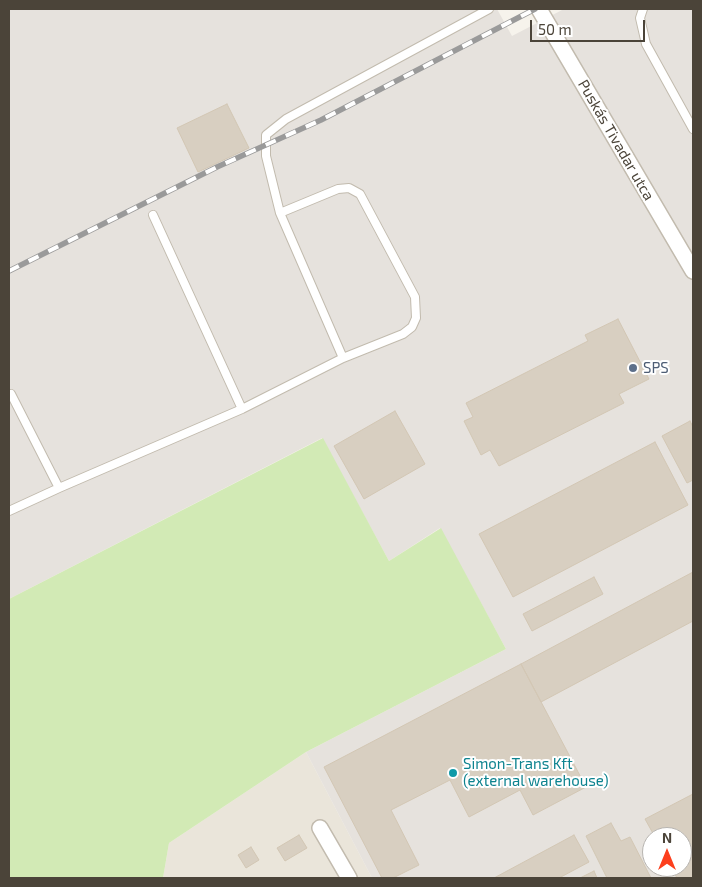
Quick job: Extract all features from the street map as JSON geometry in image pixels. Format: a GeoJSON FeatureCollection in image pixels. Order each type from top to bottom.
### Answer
{"type":"FeatureCollection","features":[{"type":"Feature","properties":{"kind":"street","name":"Puskás Tivadar utca"},"geometry":{"type":"LineString","coordinates":[[540,9],[693,271]]}},
{"type":"Feature","properties":{"kind":"street"},"geometry":{"type":"LineString","coordinates":[[320,828],[349,878]]}},
{"type":"Feature","properties":{"kind":"lane"},"geometry":{"type":"LineString","coordinates":[[343,358],[280,213],[265,146],[266,135],[272,128],[489,9]]}},
{"type":"Feature","properties":{"kind":"lane"},"geometry":{"type":"LineString","coordinates":[[643,9],[640,18],[646,44],[693,129]]}},
{"type":"Feature","properties":{"kind":"lane"},"geometry":{"type":"LineString","coordinates":[[9,511],[242,409],[343,358],[402,334],[412,327],[416,318],[415,296],[360,194],[349,188],[338,188],[280,213]]}},
{"type":"Feature","properties":{"kind":"lane"},"geometry":{"type":"LineString","coordinates":[[153,216],[242,409]]}},
{"type":"Feature","properties":{"kind":"lane"},"geometry":{"type":"LineString","coordinates":[[9,395],[11,394],[59,488]]}},
{"type":"Feature","properties":{"kind":"shaded area"},"geometry":{"type":"Polygon","coordinates":[[[9,9],[497,9],[512,36],[564,9],[693,9],[693,878],[372,878],[306,752],[506,649],[440,528],[389,561],[322,438],[9,599],[9,9]]]}},
{"type":"Feature","properties":{"kind":"shaded area"},"geometry":{"type":"Polygon","coordinates":[[[306,752],[372,878],[163,878],[169,843],[306,752]]]}},
{"type":"Feature","properties":{"kind":"green space"},"geometry":{"type":"Polygon","coordinates":[[[323,438],[389,561],[441,528],[506,649],[306,752],[169,843],[163,878],[9,878],[9,599],[323,438]]]}},
{"type":"Feature","properties":{"kind":"building"},"geometry":{"type":"Polygon","coordinates":[[[227,104],[249,148],[198,172],[177,128],[227,104]]]}},
{"type":"Feature","properties":{"kind":"building"},"geometry":{"type":"Polygon","coordinates":[[[618,319],[649,379],[619,394],[624,403],[499,466],[490,450],[481,455],[464,421],[473,417],[466,403],[588,341],[585,335],[618,319]]]}},
{"type":"Feature","properties":{"kind":"building"},"geometry":{"type":"Polygon","coordinates":[[[395,411],[425,464],[364,499],[334,446],[395,411]]]}},
{"type":"Feature","properties":{"kind":"building"},"geometry":{"type":"Polygon","coordinates":[[[690,421],[693,427],[693,480],[687,483],[662,436],[690,421]]]}},
{"type":"Feature","properties":{"kind":"building"},"geometry":{"type":"Polygon","coordinates":[[[655,442],[688,505],[513,597],[479,534],[655,442]]]}},
{"type":"Feature","properties":{"kind":"building"},"geometry":{"type":"Polygon","coordinates":[[[693,572],[693,621],[541,702],[521,664],[693,572]]]}},
{"type":"Feature","properties":{"kind":"building"},"geometry":{"type":"Polygon","coordinates":[[[594,577],[603,594],[532,631],[523,614],[594,577]]]}},
{"type":"Feature","properties":{"kind":"building","name":"Simon-Trans Kft (external warehouse)"},"geometry":{"type":"Polygon","coordinates":[[[521,664],[586,787],[533,815],[520,790],[469,817],[450,780],[391,810],[419,865],[393,878],[382,878],[324,767],[521,664]]]}},
{"type":"Feature","properties":{"kind":"building"},"geometry":{"type":"Polygon","coordinates":[[[693,794],[693,878],[676,877],[692,877],[692,827],[649,827],[645,819],[693,794]]]}},
{"type":"Feature","properties":{"kind":"building"},"geometry":{"type":"Polygon","coordinates":[[[611,823],[621,841],[630,837],[642,860],[642,877],[651,878],[607,878],[586,836],[611,823]]]}},
{"type":"Feature","properties":{"kind":"building"},"geometry":{"type":"Polygon","coordinates":[[[299,835],[307,848],[285,861],[277,848],[299,835]]]}},
{"type":"Feature","properties":{"kind":"building"},"geometry":{"type":"Polygon","coordinates":[[[574,835],[589,862],[559,878],[494,878],[574,835]]]}},
{"type":"Feature","properties":{"kind":"building"},"geometry":{"type":"Polygon","coordinates":[[[251,847],[259,860],[246,868],[238,855],[251,847]]]}},
{"type":"Feature","properties":{"kind":"building"},"geometry":{"type":"Polygon","coordinates":[[[594,871],[597,878],[580,878],[594,871]]]}},
{"type":"Feature","properties":{"kind":"railway"},"geometry":{"type":"LineString","coordinates":[[9,271],[217,167],[321,120],[535,9]]}},
{"type":"Feature","properties":{"kind":"place","name":"SPS"},"geometry":{"type":"Point","coordinates":[633,368]}},
{"type":"Feature","properties":{"kind":"place","name":"Simon-Trans Kft (external warehouse)"},"geometry":{"type":"Point","coordinates":[453,773]}}]}
